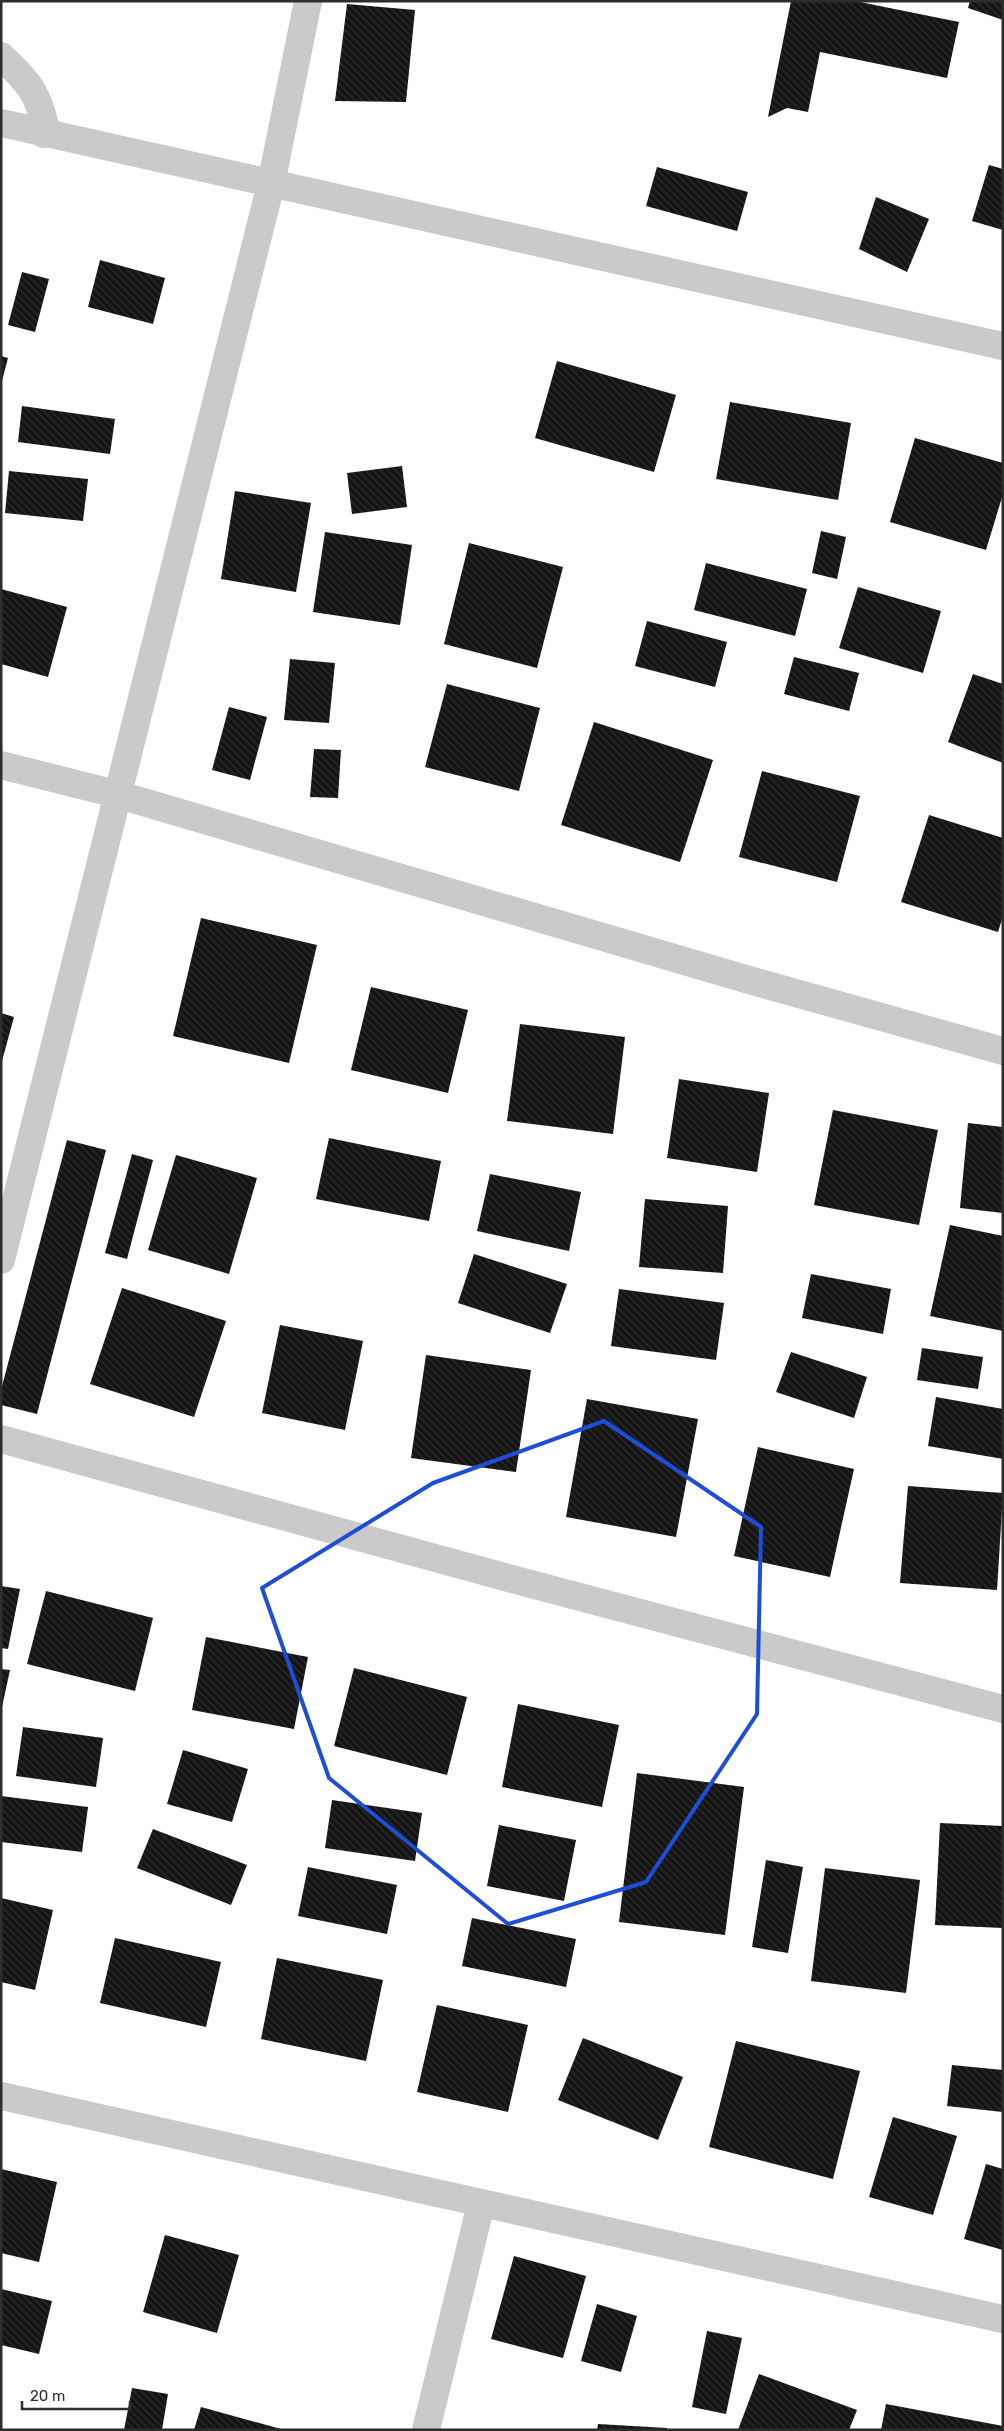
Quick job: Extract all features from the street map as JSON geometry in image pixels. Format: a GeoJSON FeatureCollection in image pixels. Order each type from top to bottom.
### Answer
{"type":"FeatureCollection","features":[{"type":"Feature","properties":{"kind":"street"},"geometry":{"type":"LineString","coordinates":[[1,1260],[116,794],[271,184],[308,1]]}},
{"type":"Feature","properties":{"kind":"street"},"geometry":{"type":"LineString","coordinates":[[1,56],[23,76],[42,106],[46,131],[44,134]]}},
{"type":"Feature","properties":{"kind":"street"},"geometry":{"type":"LineString","coordinates":[[1,123],[1003,346]]}},
{"type":"Feature","properties":{"kind":"street"},"geometry":{"type":"LineString","coordinates":[[1,765],[116,794],[749,980],[1003,1051]]}},
{"type":"Feature","properties":{"kind":"street"},"geometry":{"type":"LineString","coordinates":[[1,1439],[512,1579],[1003,1709]]}},
{"type":"Feature","properties":{"kind":"street"},"geometry":{"type":"LineString","coordinates":[[1,2096],[1003,2319]]}},
{"type":"Feature","properties":{"kind":"street"},"geometry":{"type":"LineString","coordinates":[[426,2430],[481,2204]]}},
{"type":"Feature","properties":{"kind":"highlighted area"},"geometry":{"type":"Polygon","coordinates":[[[604,1421],[761,1527],[757,1714],[646,1882],[508,1924],[329,1778],[262,1588],[433,1483],[604,1421]]]}},
{"type":"Feature","properties":{"kind":"building"},"geometry":{"type":"Polygon","coordinates":[[[791,1],[855,1],[959,22],[947,78],[820,52],[808,112],[787,108],[768,117],[791,1]]]}},
{"type":"Feature","properties":{"kind":"building"},"geometry":{"type":"Polygon","coordinates":[[[970,1],[1003,1],[1003,20],[968,8],[970,1]]]}},
{"type":"Feature","properties":{"kind":"building"},"geometry":{"type":"Polygon","coordinates":[[[347,4],[415,10],[406,102],[335,101],[347,4]]]}},
{"type":"Feature","properties":{"kind":"building"},"geometry":{"type":"Polygon","coordinates":[[[989,165],[1003,169],[1003,230],[972,221],[989,165]]]}},
{"type":"Feature","properties":{"kind":"building"},"geometry":{"type":"Polygon","coordinates":[[[657,167],[748,192],[737,231],[646,206],[657,167]]]}},
{"type":"Feature","properties":{"kind":"building"},"geometry":{"type":"Polygon","coordinates":[[[876,197],[929,219],[907,272],[859,249],[876,197]]]}},
{"type":"Feature","properties":{"kind":"building"},"geometry":{"type":"Polygon","coordinates":[[[100,260],[165,278],[153,324],[88,307],[100,260]]]}},
{"type":"Feature","properties":{"kind":"building"},"geometry":{"type":"Polygon","coordinates":[[[22,272],[49,279],[35,332],[8,325],[22,272]]]}},
{"type":"Feature","properties":{"kind":"building"},"geometry":{"type":"Polygon","coordinates":[[[1,356],[8,358],[2,381],[1,381],[1,356]]]}},
{"type":"Feature","properties":{"kind":"building"},"geometry":{"type":"Polygon","coordinates":[[[557,361],[676,395],[654,472],[535,438],[557,361]]]}},
{"type":"Feature","properties":{"kind":"building"},"geometry":{"type":"Polygon","coordinates":[[[730,402],[851,423],[838,500],[716,479],[730,402]]]}},
{"type":"Feature","properties":{"kind":"building"},"geometry":{"type":"Polygon","coordinates":[[[22,406],[115,419],[110,454],[18,442],[22,406]]]}},
{"type":"Feature","properties":{"kind":"building"},"geometry":{"type":"Polygon","coordinates":[[[915,438],[1003,463],[1003,494],[986,550],[890,522],[915,438]]]}},
{"type":"Feature","properties":{"kind":"building"},"geometry":{"type":"Polygon","coordinates":[[[402,466],[407,507],[352,514],[347,473],[402,466]]]}},
{"type":"Feature","properties":{"kind":"building"},"geometry":{"type":"Polygon","coordinates":[[[9,471],[88,479],[83,521],[5,513],[9,471]]]}},
{"type":"Feature","properties":{"kind":"building"},"geometry":{"type":"Polygon","coordinates":[[[235,491],[311,503],[296,592],[221,579],[235,491]]]}},
{"type":"Feature","properties":{"kind":"building"},"geometry":{"type":"Polygon","coordinates":[[[821,531],[846,537],[837,579],[812,573],[821,531]]]}},
{"type":"Feature","properties":{"kind":"building"},"geometry":{"type":"Polygon","coordinates":[[[325,532],[412,545],[400,625],[313,612],[325,532]]]}},
{"type":"Feature","properties":{"kind":"building"},"geometry":{"type":"Polygon","coordinates":[[[469,543],[563,567],[537,668],[444,644],[469,543]]]}},
{"type":"Feature","properties":{"kind":"building"},"geometry":{"type":"Polygon","coordinates":[[[706,563],[807,589],[795,636],[694,610],[706,563]]]}},
{"type":"Feature","properties":{"kind":"building"},"geometry":{"type":"Polygon","coordinates":[[[858,587],[941,611],[923,673],[839,648],[858,587]]]}},
{"type":"Feature","properties":{"kind":"building"},"geometry":{"type":"Polygon","coordinates":[[[1,589],[67,607],[48,677],[1,664],[1,589]]]}},
{"type":"Feature","properties":{"kind":"building"},"geometry":{"type":"Polygon","coordinates":[[[647,621],[727,642],[715,687],[635,666],[647,621]]]}},
{"type":"Feature","properties":{"kind":"building"},"geometry":{"type":"Polygon","coordinates":[[[794,657],[859,673],[849,711],[784,694],[794,657]]]}},
{"type":"Feature","properties":{"kind":"building"},"geometry":{"type":"Polygon","coordinates":[[[290,659],[335,663],[329,723],[284,720],[290,659]]]}},
{"type":"Feature","properties":{"kind":"building"},"geometry":{"type":"Polygon","coordinates":[[[973,674],[1003,684],[1003,763],[948,742],[973,674]]]}},
{"type":"Feature","properties":{"kind":"building"},"geometry":{"type":"Polygon","coordinates":[[[447,684],[540,708],[519,791],[425,767],[447,684]]]}},
{"type":"Feature","properties":{"kind":"building"},"geometry":{"type":"Polygon","coordinates":[[[229,707],[267,717],[250,780],[212,770],[229,707]]]}},
{"type":"Feature","properties":{"kind":"building"},"geometry":{"type":"Polygon","coordinates":[[[594,722],[713,760],[680,862],[561,825],[594,722]]]}},
{"type":"Feature","properties":{"kind":"building"},"geometry":{"type":"Polygon","coordinates":[[[314,749],[341,750],[338,798],[310,797],[314,749]]]}},
{"type":"Feature","properties":{"kind":"building"},"geometry":{"type":"Polygon","coordinates":[[[762,771],[860,796],[837,882],[739,857],[762,771]]]}},
{"type":"Feature","properties":{"kind":"building"},"geometry":{"type":"Polygon","coordinates":[[[929,815],[1003,838],[1003,916],[998,932],[901,902],[929,815]]]}},
{"type":"Feature","properties":{"kind":"building"},"geometry":{"type":"Polygon","coordinates":[[[201,918],[317,945],[289,1063],[173,1036],[201,918]]]}},
{"type":"Feature","properties":{"kind":"building"},"geometry":{"type":"Polygon","coordinates":[[[371,987],[468,1010],[448,1093],[351,1070],[371,987]]]}},
{"type":"Feature","properties":{"kind":"building"},"geometry":{"type":"Polygon","coordinates":[[[1,1013],[14,1017],[2,1061],[1,1061],[1,1013]]]}},
{"type":"Feature","properties":{"kind":"building"},"geometry":{"type":"Polygon","coordinates":[[[520,1024],[625,1037],[613,1134],[507,1121],[520,1024]]]}},
{"type":"Feature","properties":{"kind":"building"},"geometry":{"type":"Polygon","coordinates":[[[679,1079],[769,1093],[757,1172],[667,1158],[679,1079]]]}},
{"type":"Feature","properties":{"kind":"building"},"geometry":{"type":"Polygon","coordinates":[[[833,1110],[938,1130],[919,1225],[814,1205],[833,1110]]]}},
{"type":"Feature","properties":{"kind":"building"},"geometry":{"type":"Polygon","coordinates":[[[968,1123],[1003,1127],[1003,1213],[960,1208],[968,1123]]]}},
{"type":"Feature","properties":{"kind":"building"},"geometry":{"type":"Polygon","coordinates":[[[329,1138],[441,1161],[429,1221],[316,1199],[329,1138]]]}},
{"type":"Feature","properties":{"kind":"building"},"geometry":{"type":"Polygon","coordinates":[[[67,1140],[106,1150],[37,1414],[1,1405],[1,1390],[67,1140]]]}},
{"type":"Feature","properties":{"kind":"building"},"geometry":{"type":"Polygon","coordinates":[[[132,1154],[153,1160],[127,1259],[105,1253],[132,1154]]]}},
{"type":"Feature","properties":{"kind":"building"},"geometry":{"type":"Polygon","coordinates":[[[176,1155],[257,1178],[229,1274],[148,1250],[176,1155]]]}},
{"type":"Feature","properties":{"kind":"building"},"geometry":{"type":"Polygon","coordinates":[[[490,1174],[581,1192],[569,1251],[477,1231],[490,1174]]]}},
{"type":"Feature","properties":{"kind":"building"},"geometry":{"type":"Polygon","coordinates":[[[645,1199],[728,1206],[723,1273],[639,1267],[645,1199]]]}},
{"type":"Feature","properties":{"kind":"building"},"geometry":{"type":"Polygon","coordinates":[[[950,1225],[1003,1236],[1003,1331],[930,1316],[950,1225]]]}},
{"type":"Feature","properties":{"kind":"building"},"geometry":{"type":"Polygon","coordinates":[[[474,1254],[567,1284],[550,1333],[458,1303],[474,1254]]]}},
{"type":"Feature","properties":{"kind":"building"},"geometry":{"type":"Polygon","coordinates":[[[811,1274],[891,1289],[883,1334],[802,1318],[811,1274]]]}},
{"type":"Feature","properties":{"kind":"building"},"geometry":{"type":"Polygon","coordinates":[[[122,1288],[226,1321],[194,1417],[90,1384],[122,1288]]]}},
{"type":"Feature","properties":{"kind":"building"},"geometry":{"type":"Polygon","coordinates":[[[619,1289],[724,1303],[716,1360],[611,1346],[619,1289]]]}},
{"type":"Feature","properties":{"kind":"building"},"geometry":{"type":"Polygon","coordinates":[[[280,1325],[363,1341],[345,1430],[262,1413],[280,1325]]]}},
{"type":"Feature","properties":{"kind":"building"},"geometry":{"type":"Polygon","coordinates":[[[922,1348],[983,1357],[978,1389],[917,1380],[922,1348]]]}},
{"type":"Feature","properties":{"kind":"building"},"geometry":{"type":"Polygon","coordinates":[[[791,1352],[867,1377],[854,1418],[776,1392],[791,1352]]]}},
{"type":"Feature","properties":{"kind":"building"},"geometry":{"type":"Polygon","coordinates":[[[426,1355],[531,1370],[516,1472],[411,1458],[426,1355]]]}},
{"type":"Feature","properties":{"kind":"building"},"geometry":{"type":"Polygon","coordinates":[[[936,1397],[1003,1409],[1003,1459],[928,1446],[936,1397]]]}},
{"type":"Feature","properties":{"kind":"building"},"geometry":{"type":"Polygon","coordinates":[[[587,1399],[698,1419],[676,1537],[566,1517],[587,1399]]]}},
{"type":"Feature","properties":{"kind":"building"},"geometry":{"type":"Polygon","coordinates":[[[758,1447],[854,1469],[830,1577],[734,1556],[758,1447]]]}},
{"type":"Feature","properties":{"kind":"building"},"geometry":{"type":"Polygon","coordinates":[[[908,1486],[1003,1493],[997,1590],[900,1583],[908,1486]]]}},
{"type":"Feature","properties":{"kind":"building"},"geometry":{"type":"Polygon","coordinates":[[[1,1586],[20,1589],[8,1649],[1,1648],[1,1586]]]}},
{"type":"Feature","properties":{"kind":"building"},"geometry":{"type":"Polygon","coordinates":[[[46,1591],[153,1618],[135,1691],[27,1664],[46,1591]]]}},
{"type":"Feature","properties":{"kind":"building"},"geometry":{"type":"Polygon","coordinates":[[[206,1637],[308,1657],[294,1729],[192,1710],[206,1637]]]}},
{"type":"Feature","properties":{"kind":"building"},"geometry":{"type":"Polygon","coordinates":[[[354,1668],[467,1697],[447,1775],[334,1746],[354,1668]]]}},
{"type":"Feature","properties":{"kind":"building"},"geometry":{"type":"Polygon","coordinates":[[[1,1669],[10,1670],[2,1707],[1,1707],[1,1669]]]}},
{"type":"Feature","properties":{"kind":"building"},"geometry":{"type":"Polygon","coordinates":[[[518,1704],[619,1725],[602,1807],[502,1787],[518,1704]]]}},
{"type":"Feature","properties":{"kind":"building"},"geometry":{"type":"Polygon","coordinates":[[[23,1727],[103,1738],[96,1787],[16,1776],[23,1727]]]}},
{"type":"Feature","properties":{"kind":"building"},"geometry":{"type":"Polygon","coordinates":[[[183,1750],[248,1769],[232,1822],[167,1804],[183,1750]]]}},
{"type":"Feature","properties":{"kind":"building"},"geometry":{"type":"Polygon","coordinates":[[[637,1773],[744,1787],[725,1935],[619,1922],[637,1773]]]}},
{"type":"Feature","properties":{"kind":"building"},"geometry":{"type":"Polygon","coordinates":[[[1,1796],[88,1807],[82,1852],[1,1842],[1,1796]]]}},
{"type":"Feature","properties":{"kind":"building"},"geometry":{"type":"Polygon","coordinates":[[[332,1800],[422,1813],[415,1861],[325,1848],[332,1800]]]}},
{"type":"Feature","properties":{"kind":"building"},"geometry":{"type":"Polygon","coordinates":[[[940,1823],[1003,1826],[1003,1928],[935,1925],[940,1823]]]}},
{"type":"Feature","properties":{"kind":"building"},"geometry":{"type":"Polygon","coordinates":[[[499,1825],[576,1840],[564,1901],[487,1886],[499,1825]]]}},
{"type":"Feature","properties":{"kind":"building"},"geometry":{"type":"Polygon","coordinates":[[[153,1829],[247,1865],[231,1905],[137,1868],[153,1829]]]}},
{"type":"Feature","properties":{"kind":"building"},"geometry":{"type":"Polygon","coordinates":[[[766,1860],[803,1867],[788,1953],[752,1947],[766,1860]]]}},
{"type":"Feature","properties":{"kind":"building"},"geometry":{"type":"Polygon","coordinates":[[[308,1867],[397,1885],[387,1934],[298,1916],[308,1867]]]}},
{"type":"Feature","properties":{"kind":"building"},"geometry":{"type":"Polygon","coordinates":[[[825,1868],[920,1880],[906,1993],[811,1981],[825,1868]]]}},
{"type":"Feature","properties":{"kind":"building"},"geometry":{"type":"Polygon","coordinates":[[[1,1898],[53,1910],[35,1990],[1,1982],[1,1898]]]}},
{"type":"Feature","properties":{"kind":"building"},"geometry":{"type":"Polygon","coordinates":[[[472,1918],[576,1939],[566,1987],[462,1966],[472,1918]]]}},
{"type":"Feature","properties":{"kind":"building"},"geometry":{"type":"Polygon","coordinates":[[[115,1938],[221,1962],[206,2027],[100,2003],[115,1938]]]}},
{"type":"Feature","properties":{"kind":"building"},"geometry":{"type":"Polygon","coordinates":[[[277,1958],[383,1980],[366,2061],[261,2039],[277,1958]]]}},
{"type":"Feature","properties":{"kind":"building"},"geometry":{"type":"Polygon","coordinates":[[[437,2005],[528,2025],[508,2112],[417,2092],[437,2005]]]}},
{"type":"Feature","properties":{"kind":"building"},"geometry":{"type":"Polygon","coordinates":[[[583,2038],[683,2077],[658,2140],[558,2100],[583,2038]]]}},
{"type":"Feature","properties":{"kind":"building"},"geometry":{"type":"Polygon","coordinates":[[[736,2041],[860,2071],[833,2179],[709,2147],[736,2041]]]}},
{"type":"Feature","properties":{"kind":"building"},"geometry":{"type":"Polygon","coordinates":[[[952,2065],[1003,2070],[1003,2112],[947,2106],[952,2065]]]}},
{"type":"Feature","properties":{"kind":"building"},"geometry":{"type":"Polygon","coordinates":[[[893,2117],[957,2136],[933,2215],[869,2197],[893,2117]]]}},
{"type":"Feature","properties":{"kind":"building"},"geometry":{"type":"Polygon","coordinates":[[[986,2164],[1003,2169],[1003,2250],[964,2239],[986,2164]]]}},
{"type":"Feature","properties":{"kind":"building"},"geometry":{"type":"Polygon","coordinates":[[[1,2169],[57,2182],[39,2262],[1,2253],[1,2169]]]}},
{"type":"Feature","properties":{"kind":"building"},"geometry":{"type":"Polygon","coordinates":[[[165,2235],[239,2255],[217,2333],[143,2312],[165,2235]]]}},
{"type":"Feature","properties":{"kind":"building"},"geometry":{"type":"Polygon","coordinates":[[[514,2256],[586,2276],[563,2358],[491,2339],[514,2256]]]}},
{"type":"Feature","properties":{"kind":"building"},"geometry":{"type":"Polygon","coordinates":[[[1,2289],[52,2301],[39,2354],[1,2345],[1,2289]]]}},
{"type":"Feature","properties":{"kind":"building"},"geometry":{"type":"Polygon","coordinates":[[[597,2304],[637,2316],[621,2372],[581,2361],[597,2304]]]}},
{"type":"Feature","properties":{"kind":"building"},"geometry":{"type":"Polygon","coordinates":[[[707,2331],[742,2338],[726,2414],[692,2407],[707,2331]]]}},
{"type":"Feature","properties":{"kind":"building"},"geometry":{"type":"Polygon","coordinates":[[[759,2374],[857,2410],[849,2430],[738,2430],[759,2374]]]}},
{"type":"Feature","properties":{"kind":"building"},"geometry":{"type":"Polygon","coordinates":[[[132,2388],[168,2394],[162,2430],[124,2430],[132,2388]]]}},
{"type":"Feature","properties":{"kind":"building"},"geometry":{"type":"Polygon","coordinates":[[[886,2404],[1003,2426],[1003,2430],[881,2430],[886,2404]]]}},
{"type":"Feature","properties":{"kind":"building"},"geometry":{"type":"Polygon","coordinates":[[[201,2407],[281,2429],[281,2430],[194,2430],[201,2407]]]}},
{"type":"Feature","properties":{"kind":"building"},"geometry":{"type":"Polygon","coordinates":[[[598,2424],[667,2428],[667,2430],[597,2430],[598,2424]]]}}]}
